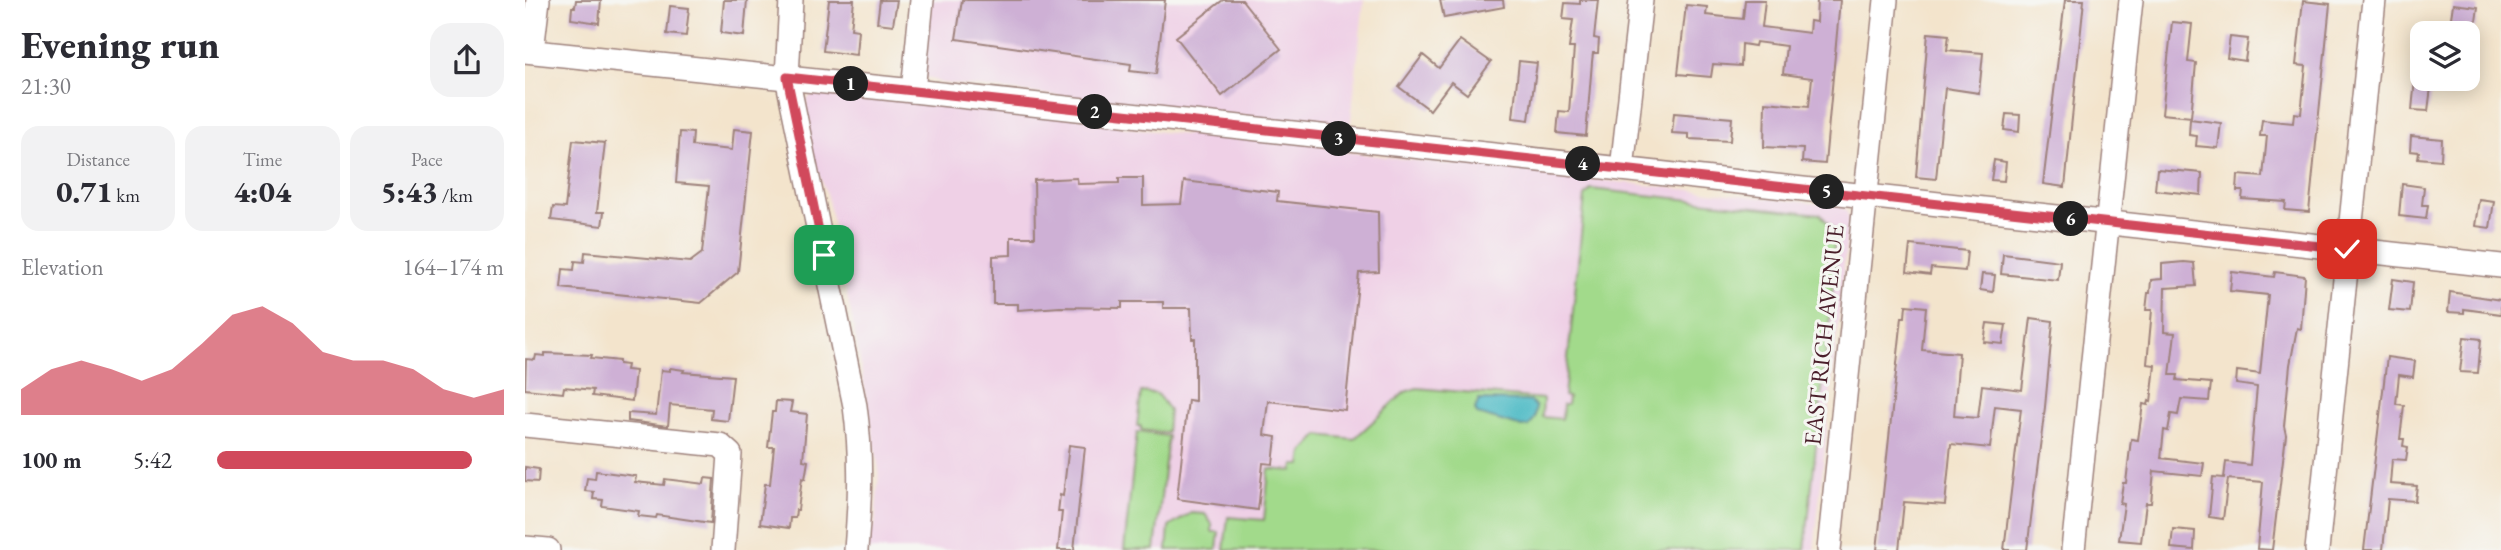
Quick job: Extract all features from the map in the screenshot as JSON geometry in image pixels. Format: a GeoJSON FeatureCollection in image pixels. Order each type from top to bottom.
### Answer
{"type":"FeatureCollection","features":[{"type":"Feature","properties":{"kind":"street"},"geometry":{"type":"LineString","coordinates":[[538,0],[529,51],[787,77],[2501,266]]}},
{"type":"Feature","properties":{"kind":"street"},"geometry":{"type":"LineString","coordinates":[[791,0],[787,77],[855,406],[860,444],[862,484],[856,550]]}},
{"type":"Feature","properties":{"kind":"street"},"geometry":{"type":"LineString","coordinates":[[913,91],[922,0]]}},
{"type":"Feature","properties":{"kind":"street"},"geometry":{"type":"LineString","coordinates":[[1622,169],[1641,0]]}},
{"type":"Feature","properties":{"kind":"street","name":"EAST RICH AVENUE"},"geometry":{"type":"LineString","coordinates":[[1829,550],[1887,0]]}},
{"type":"Feature","properties":{"kind":"street"},"geometry":{"type":"LineString","coordinates":[[2073,550],[2131,0]]}},
{"type":"Feature","properties":{"kind":"street"},"geometry":{"type":"LineString","coordinates":[[2317,550],[2374,0]]}},
{"type":"Feature","properties":{"kind":"street"},"geometry":{"type":"LineString","coordinates":[[525,425],[720,445],[730,454],[723,550]]}},
{"type":"Feature","properties":{"kind":"street"},"geometry":{"type":"LineString","coordinates":[[525,548],[548,550]]}},
{"type":"Feature","properties":{"kind":"shaded area"},"geometry":{"type":"Polygon","coordinates":[[[930,0],[1364,0],[1350,128],[941,83],[922,75],[930,0]]]}},
{"type":"Feature","properties":{"kind":"shaded area"},"geometry":{"type":"Polygon","coordinates":[[[816,91],[1106,120],[1121,127],[1186,135],[1198,130],[1325,143],[1339,151],[1453,165],[1470,160],[1542,166],[1554,175],[1839,206],[1846,210],[1849,218],[1814,550],[866,550],[867,539],[875,525],[879,470],[827,195],[813,157],[804,112],[808,98],[816,91]]]}},
{"type":"Feature","properties":{"kind":"green space"},"geometry":{"type":"Polygon","coordinates":[[[1591,189],[1820,214],[1836,232],[1833,256],[1836,257],[1805,550],[1224,550],[1228,517],[1264,520],[1269,469],[1293,471],[1294,465],[1301,465],[1303,452],[1319,435],[1354,439],[1405,392],[1417,388],[1543,399],[1542,417],[1562,419],[1563,405],[1567,405],[1568,397],[1564,396],[1585,196],[1591,189]]]}},
{"type":"Feature","properties":{"kind":"green space"},"geometry":{"type":"Polygon","coordinates":[[[1141,392],[1157,394],[1169,410],[1167,433],[1141,430],[1141,426],[1137,426],[1141,392]]]}},
{"type":"Feature","properties":{"kind":"green space"},"geometry":{"type":"Polygon","coordinates":[[[1137,432],[1168,436],[1155,550],[1124,550],[1137,432]]]}},
{"type":"Feature","properties":{"kind":"green space"},"geometry":{"type":"Polygon","coordinates":[[[1191,513],[1205,514],[1212,524],[1212,532],[1219,532],[1217,550],[1167,550],[1169,527],[1191,513]]]}},
{"type":"Feature","properties":{"kind":"water"},"geometry":{"type":"Polygon","coordinates":[[[1479,400],[1530,401],[1536,407],[1535,418],[1529,426],[1522,427],[1477,414],[1475,409],[1479,400]]]}},
{"type":"Feature","properties":{"kind":"building"},"geometry":{"type":"Polygon","coordinates":[[[576,0],[601,0],[599,23],[571,19],[576,0]]]}},
{"type":"Feature","properties":{"kind":"building"},"geometry":{"type":"Polygon","coordinates":[[[724,0],[747,0],[744,36],[721,33],[724,0]]]}},
{"type":"Feature","properties":{"kind":"building"},"geometry":{"type":"Polygon","coordinates":[[[829,0],[854,0],[851,29],[858,30],[856,55],[823,51],[829,0]]]}},
{"type":"Feature","properties":{"kind":"building"},"geometry":{"type":"Polygon","coordinates":[[[880,0],[897,0],[893,25],[877,23],[880,0]]]}},
{"type":"Feature","properties":{"kind":"building"},"geometry":{"type":"Polygon","coordinates":[[[962,0],[1165,0],[1156,74],[1130,71],[1131,64],[956,39],[962,0]]]}},
{"type":"Feature","properties":{"kind":"building"},"geometry":{"type":"Polygon","coordinates":[[[1223,0],[1242,0],[1281,49],[1222,96],[1176,37],[1223,0]]]}},
{"type":"Feature","properties":{"kind":"building"},"geometry":{"type":"Polygon","coordinates":[[[1440,0],[1503,0],[1504,7],[1444,18],[1440,0]]]}},
{"type":"Feature","properties":{"kind":"building"},"geometry":{"type":"Polygon","coordinates":[[[1580,0],[1598,0],[1594,38],[1599,39],[1598,53],[1593,53],[1586,136],[1557,133],[1559,111],[1569,112],[1574,48],[1569,48],[1573,20],[1563,19],[1565,3],[1580,4],[1580,0]]]}},
{"type":"Feature","properties":{"kind":"building"},"geometry":{"type":"Polygon","coordinates":[[[1745,0],[1765,0],[1762,27],[1809,33],[1810,21],[1816,22],[1817,0],[1840,0],[1825,164],[1802,162],[1803,149],[1764,147],[1765,102],[1809,106],[1812,78],[1783,74],[1786,46],[1756,42],[1755,46],[1742,44],[1741,66],[1713,64],[1711,77],[1678,74],[1686,5],[1707,7],[1706,15],[1743,19],[1745,0]]]}},
{"type":"Feature","properties":{"kind":"building"},"geometry":{"type":"Polygon","coordinates":[[[2065,0],[2084,0],[2065,187],[2043,184],[2065,0]]]}},
{"type":"Feature","properties":{"kind":"building"},"geometry":{"type":"Polygon","coordinates":[[[2303,1],[2330,4],[2309,212],[2285,210],[2286,202],[2242,199],[2243,191],[2237,191],[2238,175],[2263,177],[2267,136],[2260,136],[2262,120],[2293,123],[2294,113],[2301,114],[2306,66],[2296,65],[2303,1]]]}},
{"type":"Feature","properties":{"kind":"building"},"geometry":{"type":"Polygon","coordinates":[[[2453,4],[2478,7],[2476,21],[2451,21],[2453,4]]]}},
{"type":"Feature","properties":{"kind":"building"},"geometry":{"type":"Polygon","coordinates":[[[670,6],[689,8],[686,36],[667,34],[670,6]]]}},
{"type":"Feature","properties":{"kind":"building"},"geometry":{"type":"Polygon","coordinates":[[[2172,22],[2192,24],[2188,62],[2196,63],[2191,117],[2162,114],[2172,22]]]}},
{"type":"Feature","properties":{"kind":"building"},"geometry":{"type":"Polygon","coordinates":[[[1928,33],[1949,35],[1947,50],[1983,53],[1979,93],[1945,88],[1936,179],[1916,177],[1928,33]]]}},
{"type":"Feature","properties":{"kind":"building"},"geometry":{"type":"Polygon","coordinates":[[[2230,37],[2248,39],[2245,61],[2227,58],[2230,37]]]}},
{"type":"Feature","properties":{"kind":"building"},"geometry":{"type":"Polygon","coordinates":[[[1460,40],[1491,62],[1467,94],[1451,82],[1430,110],[1399,87],[1423,55],[1439,68],[1460,40]]]}},
{"type":"Feature","properties":{"kind":"building"},"geometry":{"type":"Polygon","coordinates":[[[1519,61],[1537,63],[1529,120],[1513,118],[1519,61]]]}},
{"type":"Feature","properties":{"kind":"building"},"geometry":{"type":"Polygon","coordinates":[[[2414,91],[2430,91],[2428,111],[2412,110],[2414,91]]]}},
{"type":"Feature","properties":{"kind":"building"},"geometry":{"type":"Polygon","coordinates":[[[1674,113],[1732,118],[1730,141],[1689,139],[1689,134],[1672,133],[1674,113]]]}},
{"type":"Feature","properties":{"kind":"building"},"geometry":{"type":"Polygon","coordinates":[[[2006,114],[2020,115],[2019,132],[2004,130],[2006,114]]]}},
{"type":"Feature","properties":{"kind":"building"},"geometry":{"type":"Polygon","coordinates":[[[2190,119],[2221,123],[2218,148],[2196,146],[2197,136],[2189,135],[2190,119]]]}},
{"type":"Feature","properties":{"kind":"building"},"geometry":{"type":"Polygon","coordinates":[[[734,129],[753,131],[738,272],[701,303],[561,288],[563,269],[574,270],[575,261],[584,262],[585,252],[690,262],[702,253],[709,186],[676,183],[680,132],[693,133],[692,146],[732,150],[734,129]]]}},
{"type":"Feature","properties":{"kind":"building"},"geometry":{"type":"Polygon","coordinates":[[[2411,136],[2442,139],[2441,160],[2418,158],[2419,152],[2410,151],[2411,136]]]}},
{"type":"Feature","properties":{"kind":"building"},"geometry":{"type":"Polygon","coordinates":[[[573,140],[605,143],[597,212],[604,212],[602,226],[551,220],[553,207],[565,208],[573,140]]]}},
{"type":"Feature","properties":{"kind":"building"},"geometry":{"type":"Polygon","coordinates":[[[1994,160],[2006,162],[2004,181],[1991,180],[1994,160]]]}},
{"type":"Feature","properties":{"kind":"building"},"geometry":{"type":"Polygon","coordinates":[[[2157,169],[2202,173],[2201,195],[2155,190],[2157,169]]]}},
{"type":"Feature","properties":{"kind":"building"},"geometry":{"type":"Polygon","coordinates":[[[1077,178],[1078,184],[1119,183],[1119,178],[1143,178],[1143,205],[1181,204],[1184,181],[1278,192],[1277,201],[1378,212],[1379,272],[1359,273],[1345,410],[1268,401],[1264,435],[1276,437],[1273,464],[1263,463],[1258,510],[1177,499],[1188,400],[1195,401],[1195,339],[1192,339],[1191,308],[1163,308],[1163,302],[1122,302],[1122,308],[1060,307],[1018,310],[1018,304],[993,304],[993,256],[1011,255],[1011,237],[1035,237],[1034,180],[1077,178]]]}},
{"type":"Feature","properties":{"kind":"building"},"geometry":{"type":"Polygon","coordinates":[[[2402,184],[2424,187],[2422,205],[2428,205],[2426,219],[2399,216],[2402,184]]]}},
{"type":"Feature","properties":{"kind":"building"},"geometry":{"type":"Polygon","coordinates":[[[2479,199],[2494,201],[2490,228],[2475,226],[2479,199]]]}},
{"type":"Feature","properties":{"kind":"building"},"geometry":{"type":"Polygon","coordinates":[[[1910,245],[1967,251],[1965,271],[1931,268],[1930,275],[1907,272],[1910,245]]]}},
{"type":"Feature","properties":{"kind":"building"},"geometry":{"type":"Polygon","coordinates":[[[2003,254],[2060,261],[2058,280],[2001,274],[2003,254]]]}},
{"type":"Feature","properties":{"kind":"building"},"geometry":{"type":"Polygon","coordinates":[[[2194,263],[2196,286],[2165,288],[2164,332],[2175,333],[2170,375],[2178,375],[2177,380],[2211,383],[2209,401],[2181,399],[2178,415],[2171,414],[2168,431],[2164,430],[2161,458],[2204,463],[2202,476],[2154,471],[2151,503],[2146,503],[2141,542],[2119,540],[2124,504],[2120,503],[2123,483],[2126,483],[2131,439],[2138,440],[2143,404],[2148,405],[2149,401],[2151,402],[2155,365],[2147,364],[2152,310],[2146,310],[2151,280],[2162,279],[2162,264],[2194,263]]]}},
{"type":"Feature","properties":{"kind":"building"},"geometry":{"type":"Polygon","coordinates":[[[2232,272],[2274,277],[2275,272],[2305,276],[2301,329],[2297,328],[2290,365],[2284,426],[2286,435],[2272,550],[2257,549],[2263,482],[2228,479],[2223,519],[2209,517],[2213,477],[2224,478],[2226,462],[2250,465],[2257,387],[2236,384],[2237,371],[2260,374],[2268,295],[2230,291],[2232,272]]]}},
{"type":"Feature","properties":{"kind":"building"},"geometry":{"type":"Polygon","coordinates":[[[1982,274],[1995,275],[1993,292],[1980,290],[1982,274]]]}},
{"type":"Feature","properties":{"kind":"building"},"geometry":{"type":"Polygon","coordinates":[[[2393,279],[2413,282],[2410,312],[2389,310],[2393,279]]]}},
{"type":"Feature","properties":{"kind":"building"},"geometry":{"type":"Polygon","coordinates":[[[2450,292],[2501,300],[2501,314],[2464,309],[2464,313],[2448,312],[2450,292]]]}},
{"type":"Feature","properties":{"kind":"building"},"geometry":{"type":"Polygon","coordinates":[[[1906,305],[1926,307],[1922,350],[1959,353],[1954,416],[1978,418],[1982,385],[2022,390],[2031,318],[2053,321],[2027,550],[2004,550],[2021,409],[1995,406],[1990,448],[1951,444],[1945,505],[1904,502],[1899,550],[1877,550],[1902,317],[1905,317],[1906,305]]]}},
{"type":"Feature","properties":{"kind":"building"},"geometry":{"type":"Polygon","coordinates":[[[1987,323],[2006,325],[2003,344],[1984,342],[1987,323]]]}},
{"type":"Feature","properties":{"kind":"building"},"geometry":{"type":"Polygon","coordinates":[[[2464,337],[2481,339],[2478,373],[2460,372],[2464,337]]]}},
{"type":"Feature","properties":{"kind":"building"},"geometry":{"type":"Polygon","coordinates":[[[545,353],[592,355],[591,358],[619,361],[619,364],[627,365],[626,370],[635,371],[632,401],[592,396],[593,390],[564,387],[563,393],[525,389],[526,359],[535,360],[536,355],[545,356],[545,353]]]}},
{"type":"Feature","properties":{"kind":"building"},"geometry":{"type":"Polygon","coordinates":[[[2387,357],[2415,361],[2413,377],[2399,375],[2396,404],[2404,405],[2400,439],[2404,439],[2403,446],[2408,447],[2406,460],[2392,459],[2390,484],[2417,486],[2415,501],[2388,499],[2383,550],[2364,550],[2387,357]]]}},
{"type":"Feature","properties":{"kind":"building"},"geometry":{"type":"Polygon","coordinates":[[[670,368],[684,370],[683,372],[733,376],[728,421],[711,419],[712,409],[670,405],[668,426],[628,421],[628,413],[656,415],[661,370],[670,371],[670,368]]]}},
{"type":"Feature","properties":{"kind":"building"},"geometry":{"type":"Polygon","coordinates":[[[776,401],[792,402],[790,412],[807,414],[803,460],[808,461],[805,479],[802,478],[798,510],[795,518],[790,518],[789,528],[760,524],[765,484],[770,484],[774,447],[768,447],[776,401]]]}},
{"type":"Feature","properties":{"kind":"building"},"geometry":{"type":"Polygon","coordinates":[[[1069,445],[1085,447],[1074,550],[1058,550],[1062,512],[1058,512],[1060,495],[1063,496],[1069,445]]]}},
{"type":"Feature","properties":{"kind":"building"},"geometry":{"type":"Polygon","coordinates":[[[525,467],[539,469],[538,482],[525,481],[525,467]]]}},
{"type":"Feature","properties":{"kind":"building"},"geometry":{"type":"Polygon","coordinates":[[[596,471],[636,476],[635,482],[664,485],[665,479],[704,484],[705,478],[714,479],[711,523],[657,515],[656,518],[638,516],[639,511],[602,506],[603,500],[593,499],[594,492],[585,491],[587,478],[595,479],[596,471]]]}},
{"type":"Feature","properties":{"kind":"building"},"geometry":{"type":"Polygon","coordinates":[[[2173,529],[2195,531],[2194,550],[2171,548],[2173,529]]]}},
{"type":"Feature","properties":{"kind":"route"},"geometry":{"type":"LineString","coordinates":[[824,255],[787,77],[2347,249]]}}]}
